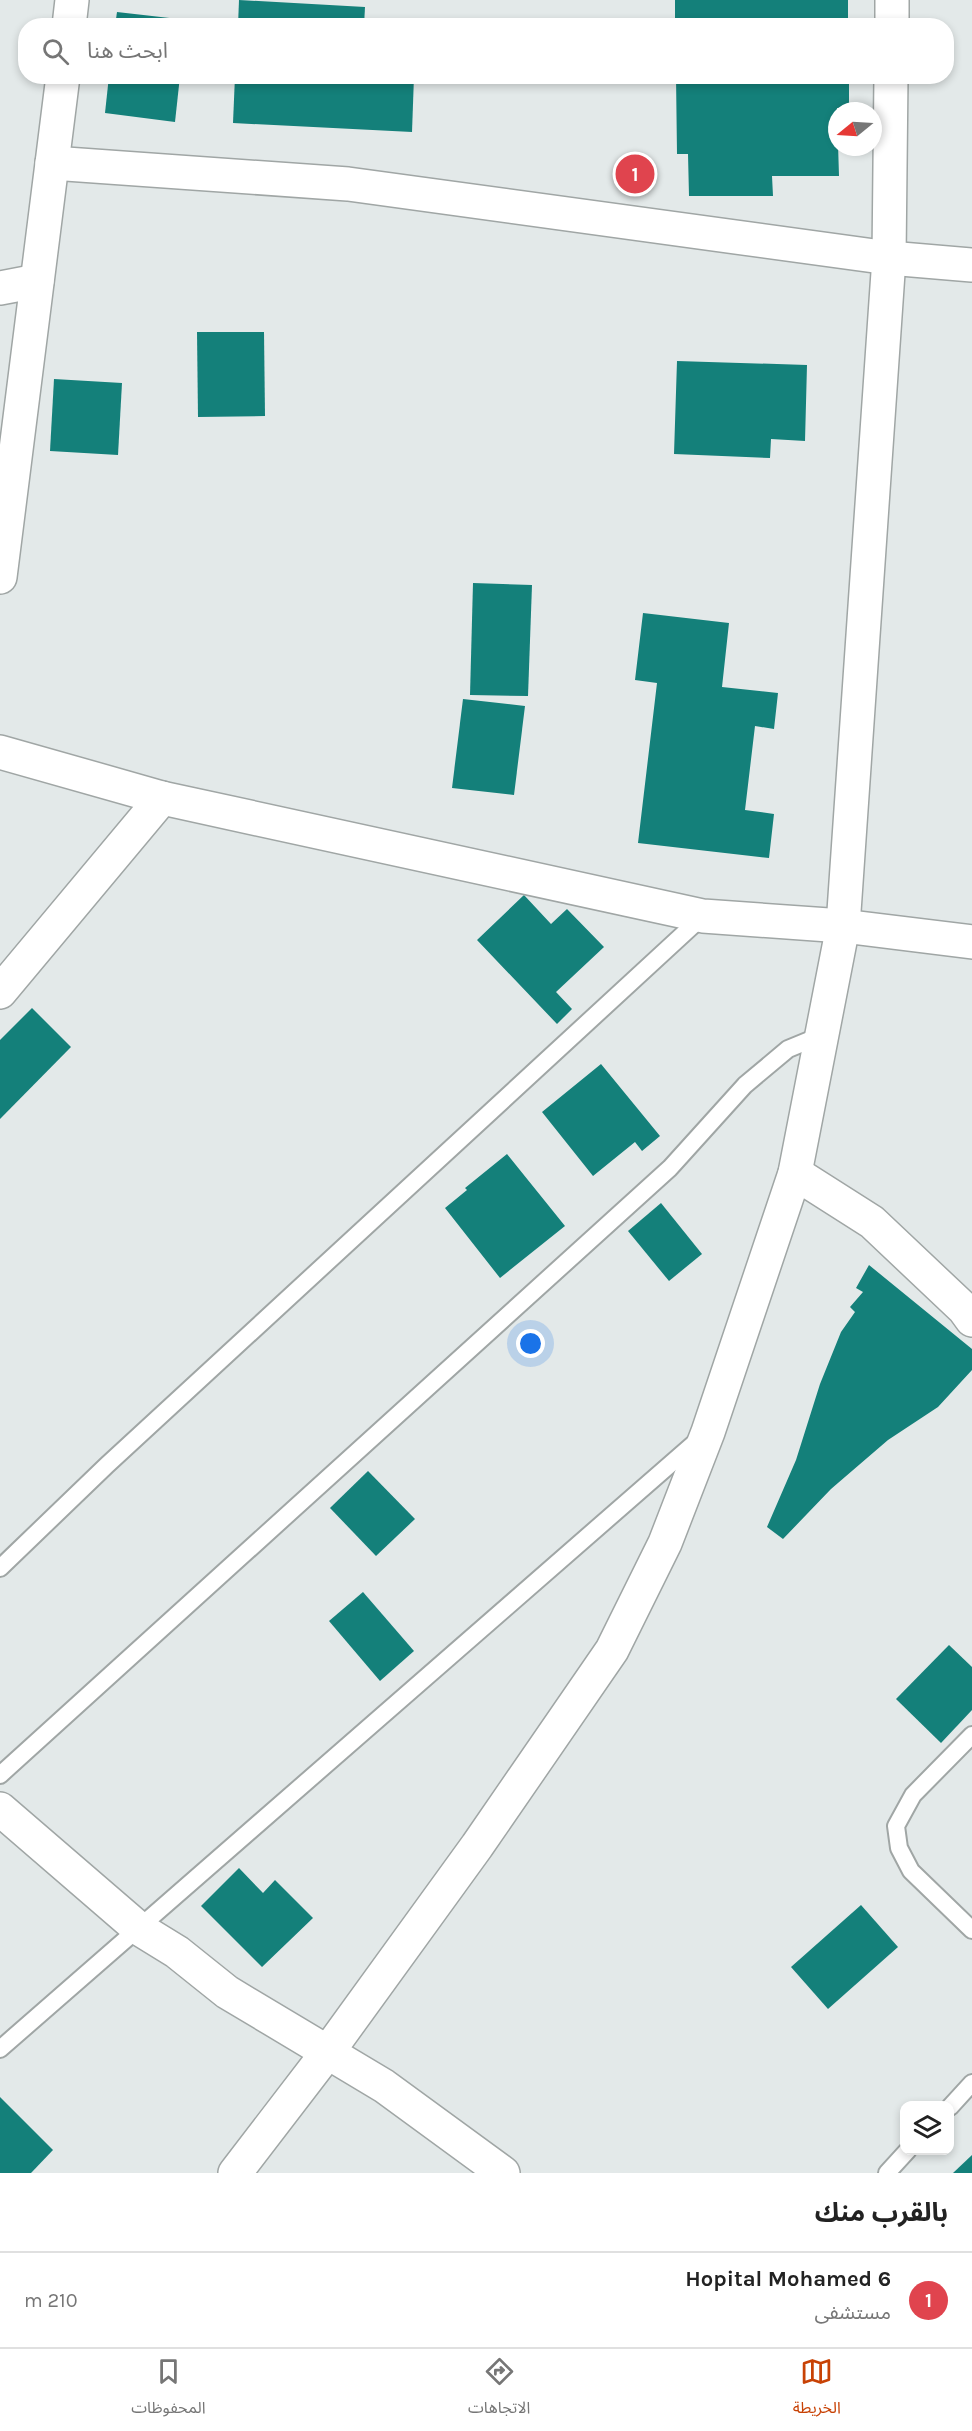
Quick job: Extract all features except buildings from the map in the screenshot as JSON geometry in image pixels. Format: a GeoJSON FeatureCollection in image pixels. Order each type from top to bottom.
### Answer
{"type":"FeatureCollection","features":[{"type":"Feature","properties":{"kind":"street"},"geometry":{"type":"LineString","coordinates":[[70,18],[72,0]]}},
{"type":"Feature","properties":{"kind":"street"},"geometry":{"type":"LineString","coordinates":[[892,0],[892,18]]}},
{"type":"Feature","properties":{"kind":"street"},"geometry":{"type":"LineString","coordinates":[[0,577],[62,84]]}},
{"type":"Feature","properties":{"kind":"street"},"geometry":{"type":"LineString","coordinates":[[235,2173],[327,2053],[477,1846],[612,1650],[665,1543],[708,1432],[795,1173],[843,926],[888,258],[891,84]]}},
{"type":"Feature","properties":{"kind":"street"},"geometry":{"type":"LineString","coordinates":[[52,163],[348,184],[888,258],[972,265]]}},
{"type":"Feature","properties":{"kind":"street"},"geometry":{"type":"LineString","coordinates":[[1,287],[38,281]]}},
{"type":"Feature","properties":{"kind":"street"},"geometry":{"type":"LineString","coordinates":[[0,752],[162,798],[703,916],[843,926],[972,942]]}},
{"type":"Feature","properties":{"kind":"street"},"geometry":{"type":"LineString","coordinates":[[0,992],[162,798]]}},
{"type":"Feature","properties":{"kind":"street"},"geometry":{"type":"LineString","coordinates":[[795,1173],[872,1222],[964,1309],[972,1320]]}},
{"type":"Feature","properties":{"kind":"street"},"geometry":{"type":"LineString","coordinates":[[0,1809],[138,1928],[177,1952],[227,1992],[384,2086],[502,2173]]}},
{"type":"Feature","properties":{"kind":"lane"},"geometry":{"type":"LineString","coordinates":[[0,1568],[107,1465],[703,916]]}},
{"type":"Feature","properties":{"kind":"lane"},"geometry":{"type":"LineString","coordinates":[[0,1775],[670,1168],[745,1085],[788,1049],[822,1035]]}},
{"type":"Feature","properties":{"kind":"lane"},"geometry":{"type":"LineString","coordinates":[[0,2049],[708,1432]]}},
{"type":"Feature","properties":{"kind":"lane"},"geometry":{"type":"LineString","coordinates":[[972,1735],[913,1795],[896,1826],[899,1848],[911,1871],[972,1930]]}},
{"type":"Feature","properties":{"kind":"lane"},"geometry":{"type":"LineString","coordinates":[[954,2103],[972,2083]]}},
{"type":"Feature","properties":{"kind":"lane"},"geometry":{"type":"LineString","coordinates":[[887,2173],[904,2155]]}},
{"type":"Feature","properties":{"kind":"place","name":"Hopital Mohamed 6"},"geometry":{"type":"Point","coordinates":[635,174]}}]}
